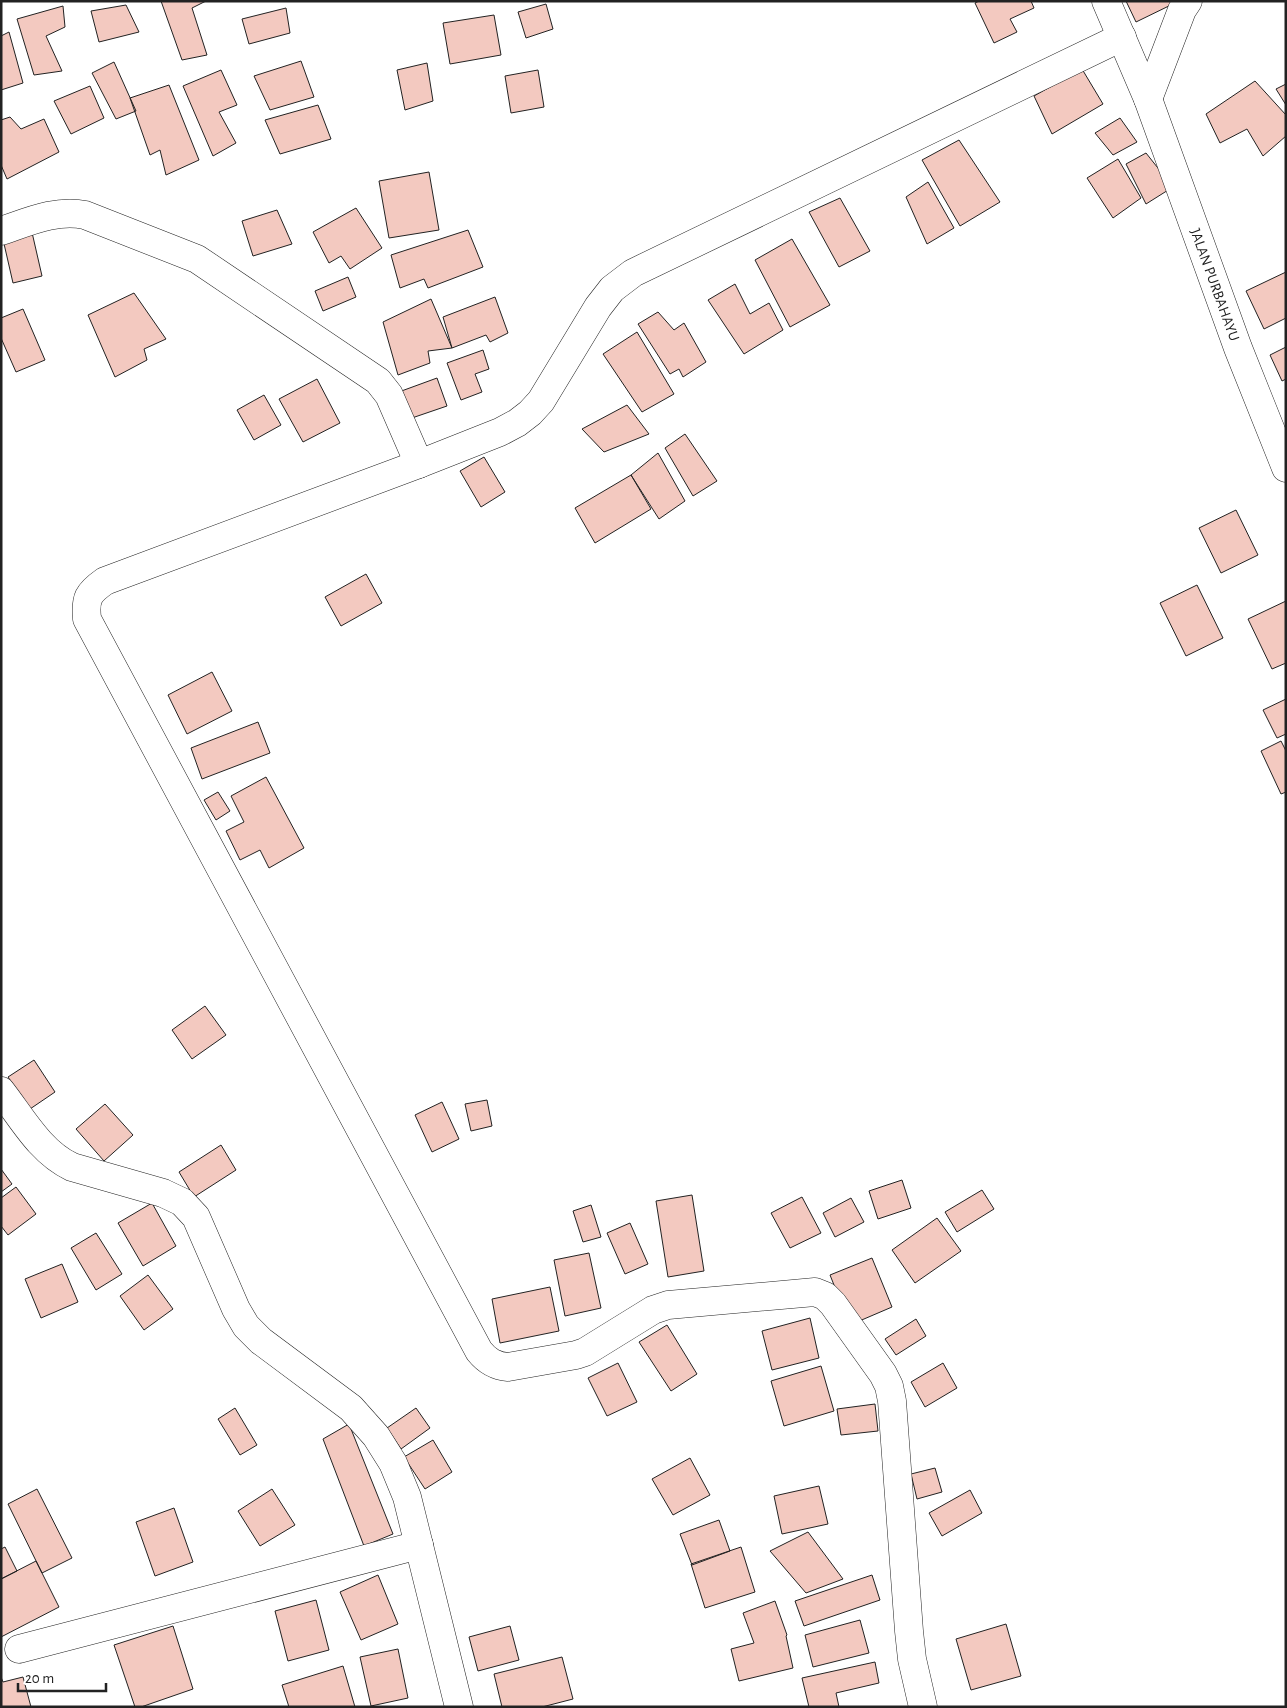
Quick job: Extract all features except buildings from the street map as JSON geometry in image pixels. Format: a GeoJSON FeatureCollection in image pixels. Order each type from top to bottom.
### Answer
{"type":"FeatureCollection","features":[{"type":"Feature","properties":{"kind":"street","name":"JALAN PURBAHAYU"},"geometry":{"type":"LineString","coordinates":[[1106,1],[1148,99],[1238,348],[1286,468]]}},
{"type":"Feature","properties":{"kind":"street"},"geometry":{"type":"LineString","coordinates":[[1148,99],[1182,10],[1188,1]]}},
{"type":"Feature","properties":{"kind":"street"},"geometry":{"type":"LineString","coordinates":[[923,1707],[912,1659],[909,1631],[892,1401],[889,1386],[883,1374],[833,1304],[825,1296],[815,1292],[668,1304],[653,1310],[585,1352],[576,1355],[508,1367],[497,1366],[486,1359],[479,1350],[87,619],[85,604],[92,590],[105,581],[419,464],[500,432],[517,423],[541,401],[598,307],[612,289],[633,273],[1122,37]]}},
{"type":"Feature","properties":{"kind":"street"},"geometry":{"type":"LineString","coordinates":[[1,231],[55,214],[75,213],[197,259],[378,381],[389,395],[419,464]]}},
{"type":"Feature","properties":{"kind":"street"},"geometry":{"type":"LineString","coordinates":[[1,1091],[42,1146],[58,1160],[72,1167],[163,1194],[182,1202],[196,1217],[236,1309],[246,1326],[261,1341],[350,1408],[376,1436],[393,1463],[407,1497],[459,1707]]}},
{"type":"Feature","properties":{"kind":"street"},"geometry":{"type":"LineString","coordinates":[[19,1649],[419,1545]]}}]}
